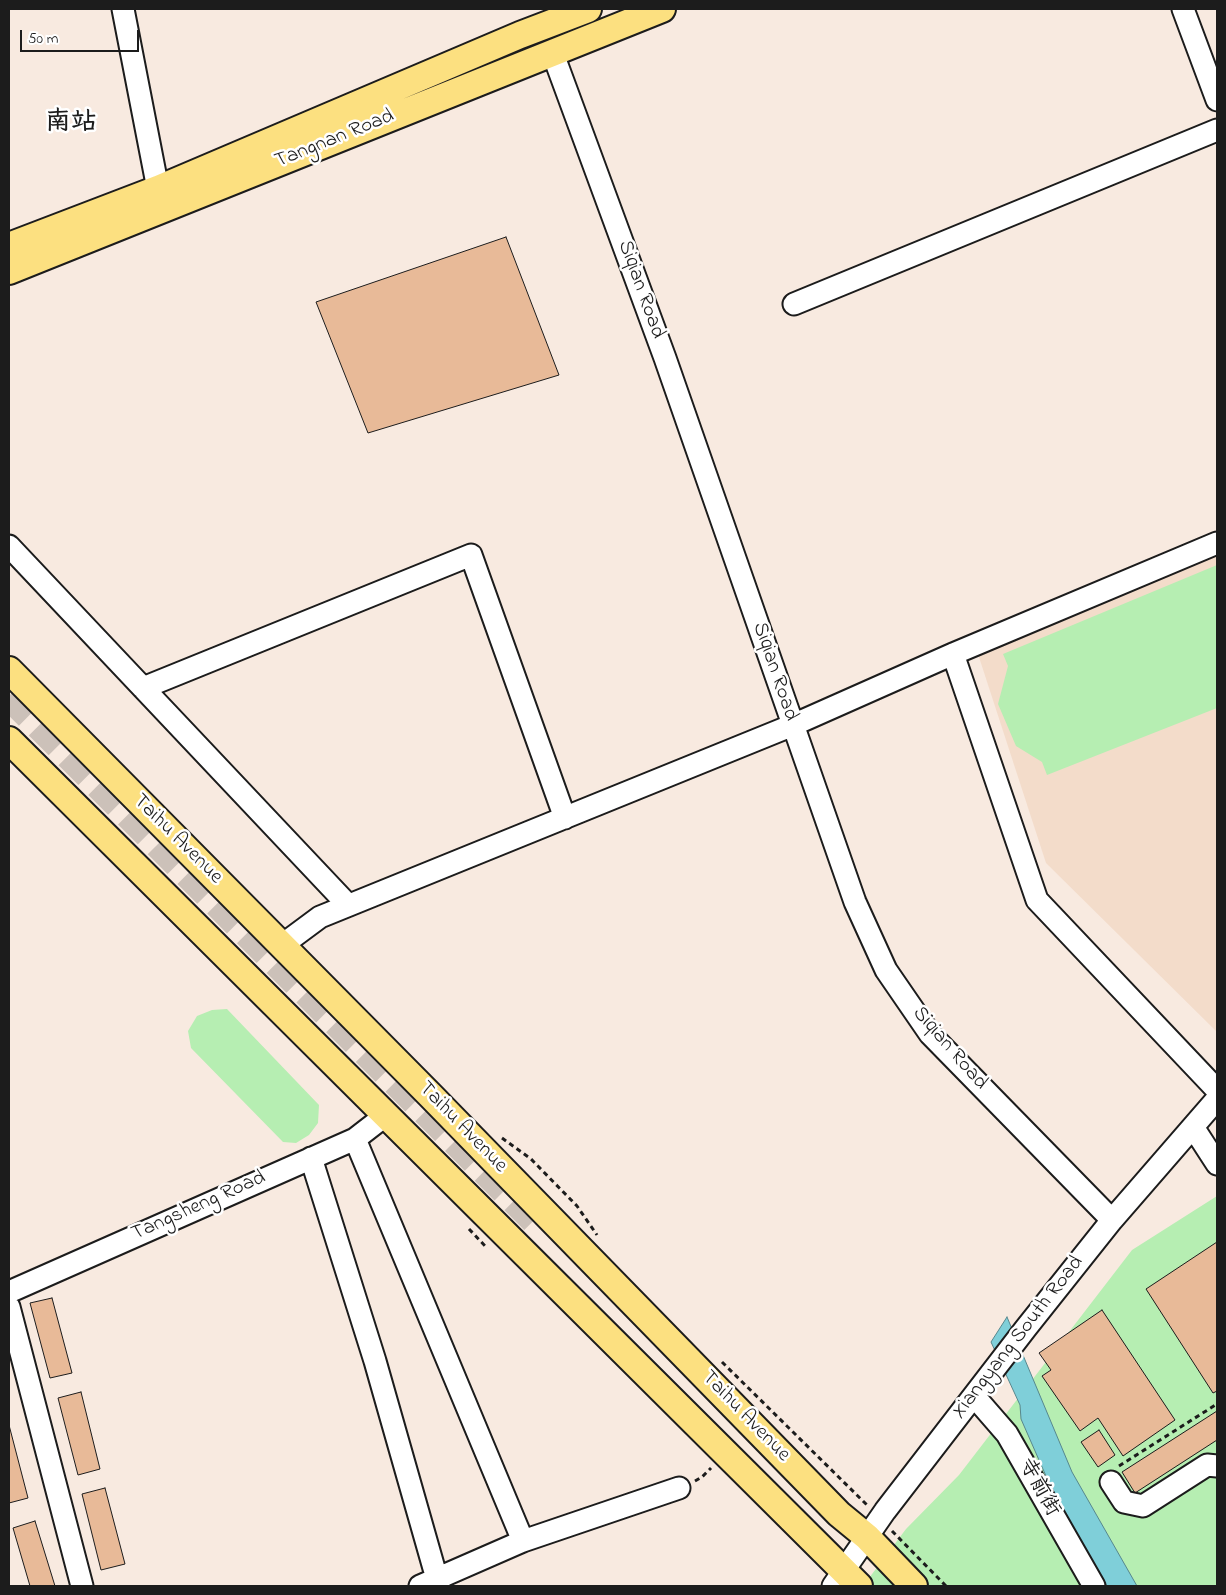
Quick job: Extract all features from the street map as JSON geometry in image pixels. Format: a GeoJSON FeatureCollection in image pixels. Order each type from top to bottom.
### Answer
{"type":"FeatureCollection","features":[{"type":"Feature","properties":{"kind":"main road","name":"Tangnan Road"},"geometry":{"type":"LineString","coordinates":[[9,271],[161,199],[520,35],[588,9]]}},
{"type":"Feature","properties":{"kind":"main road","name":"Tangnan Road"},"geometry":{"type":"LineString","coordinates":[[9,246],[161,199],[553,54],[662,9]]}},
{"type":"Feature","properties":{"kind":"main road","name":"Taihu Avenue"},"geometry":{"type":"LineString","coordinates":[[9,670],[832,1507],[873,1528],[914,1586]]}},
{"type":"Feature","properties":{"kind":"main road","name":"Taihu Avenue"},"geometry":{"type":"LineString","coordinates":[[9,740],[386,1116],[845,1581]]}},
{"type":"Feature","properties":{"kind":"street"},"geometry":{"type":"LineString","coordinates":[[122,9],[161,199]]}},
{"type":"Feature","properties":{"kind":"street"},"geometry":{"type":"LineString","coordinates":[[1183,9],[1217,100]]}},
{"type":"Feature","properties":{"kind":"street","name":"Siqian Road"},"geometry":{"type":"LineString","coordinates":[[553,54],[665,358],[854,902],[886,970],[930,1034],[1112,1220]]}},
{"type":"Feature","properties":{"kind":"street"},"geometry":{"type":"LineString","coordinates":[[794,304],[1217,130]]}},
{"type":"Feature","properties":{"kind":"street"},"geometry":{"type":"LineString","coordinates":[[283,947],[320,917],[793,725],[953,654],[1217,543]]}},
{"type":"Feature","properties":{"kind":"street"},"geometry":{"type":"LineString","coordinates":[[9,546],[348,905]]}},
{"type":"Feature","properties":{"kind":"street"},"geometry":{"type":"LineString","coordinates":[[143,688],[471,555],[565,818]]}},
{"type":"Feature","properties":{"kind":"street"},"geometry":{"type":"LineString","coordinates":[[953,654],[1037,900],[1217,1090]]}},
{"type":"Feature","properties":{"kind":"street","name":"Xiangyang South Road"},"geometry":{"type":"LineString","coordinates":[[845,1581],[873,1528],[1026,1328],[1112,1220],[1217,1099]]}},
{"type":"Feature","properties":{"kind":"street","name":"Tangsheng Road"},"geometry":{"type":"LineString","coordinates":[[9,1292],[355,1139],[386,1116]]}},
{"type":"Feature","properties":{"kind":"street"},"geometry":{"type":"LineString","coordinates":[[1193,1127],[1217,1142]]}},
{"type":"Feature","properties":{"kind":"street"},"geometry":{"type":"LineString","coordinates":[[1193,1127],[1217,1164]]}},
{"type":"Feature","properties":{"kind":"street"},"geometry":{"type":"LineString","coordinates":[[355,1139],[523,1541]]}},
{"type":"Feature","properties":{"kind":"street"},"geometry":{"type":"LineString","coordinates":[[311,1158],[375,1361],[432,1584],[523,1541],[679,1488]]}},
{"type":"Feature","properties":{"kind":"street"},"geometry":{"type":"LineString","coordinates":[[9,1307],[82,1586]]}},
{"type":"Feature","properties":{"kind":"street","name":"寺前街"},"geometry":{"type":"LineString","coordinates":[[979,1391],[1007,1434],[1094,1586]]}},
{"type":"Feature","properties":{"kind":"street"},"geometry":{"type":"LineString","coordinates":[[1111,1482],[1124,1502],[1143,1506],[1207,1465],[1217,1466]]}},
{"type":"Feature","properties":{"kind":"path"},"geometry":{"type":"LineString","coordinates":[[1111,1482],[1116,1468],[1217,1404]]}},
{"type":"Feature","properties":{"kind":"path"},"geometry":{"type":"LineString","coordinates":[[679,1488],[702,1477],[713,1465]]}},
{"type":"Feature","properties":{"kind":"path"},"geometry":{"type":"LineString","coordinates":[[873,1528],[946,1586]]}},
{"type":"Feature","properties":{"kind":"shaded area"},"geometry":{"type":"Polygon","coordinates":[[[1217,553],[1217,1032],[1046,863],[977,651],[1217,553]]]}},
{"type":"Feature","properties":{"kind":"green space"},"geometry":{"type":"Polygon","coordinates":[[[1217,565],[1217,708],[1047,775],[1042,762],[1016,746],[998,704],[1008,666],[1003,654],[1217,565]]]}},
{"type":"Feature","properties":{"kind":"green space"},"geometry":{"type":"Polygon","coordinates":[[[227,1009],[319,1105],[318,1123],[309,1135],[296,1143],[283,1142],[191,1048],[188,1031],[197,1016],[212,1010],[227,1009]]]}},
{"type":"Feature","properties":{"kind":"green space"},"geometry":{"type":"Polygon","coordinates":[[[1217,1196],[1217,1586],[863,1586],[906,1529],[959,1475],[1132,1250],[1217,1196]]]}},
{"type":"Feature","properties":{"kind":"water"},"geometry":{"type":"Polygon","coordinates":[[[1007,1317],[1072,1472],[1137,1586],[1107,1586],[1079,1540],[1046,1476],[1021,1419],[1020,1405],[991,1342],[1007,1317]]]}},
{"type":"Feature","properties":{"kind":"building"},"geometry":{"type":"Polygon","coordinates":[[[506,237],[559,375],[368,433],[316,302],[506,237]]]}},
{"type":"Feature","properties":{"kind":"building"},"geometry":{"type":"Polygon","coordinates":[[[1217,1242],[1217,1391],[1213,1393],[1146,1289],[1217,1242]]]}},
{"type":"Feature","properties":{"kind":"building"},"geometry":{"type":"Polygon","coordinates":[[[52,1298],[72,1373],[50,1378],[30,1303],[52,1298]]]}},
{"type":"Feature","properties":{"kind":"building"},"geometry":{"type":"Polygon","coordinates":[[[1102,1310],[1175,1420],[1123,1456],[1098,1418],[1080,1431],[1042,1376],[1051,1370],[1039,1353],[1102,1310]]]}},
{"type":"Feature","properties":{"kind":"building"},"geometry":{"type":"Polygon","coordinates":[[[81,1392],[100,1469],[78,1475],[58,1398],[81,1392]]]}},
{"type":"Feature","properties":{"kind":"building"},"geometry":{"type":"Polygon","coordinates":[[[1217,1411],[1217,1440],[1135,1493],[1122,1472],[1217,1411]]]}},
{"type":"Feature","properties":{"kind":"building"},"geometry":{"type":"Polygon","coordinates":[[[9,1425],[28,1498],[9,1503],[9,1425]]]}},
{"type":"Feature","properties":{"kind":"building"},"geometry":{"type":"Polygon","coordinates":[[[1099,1430],[1115,1455],[1098,1467],[1081,1442],[1099,1430]]]}},
{"type":"Feature","properties":{"kind":"building"},"geometry":{"type":"Polygon","coordinates":[[[105,1488],[125,1564],[101,1570],[82,1494],[105,1488]]]}},
{"type":"Feature","properties":{"kind":"building"},"geometry":{"type":"Polygon","coordinates":[[[35,1521],[55,1586],[30,1586],[13,1528],[35,1521]]]}},
{"type":"Feature","properties":{"kind":"tunnel"},"geometry":{"type":"LineString","coordinates":[[9,696],[544,1230]]}},
{"type":"Feature","properties":{"kind":"district","name":"南站"},"geometry":{"type":"Point","coordinates":[71,125]}}]}
